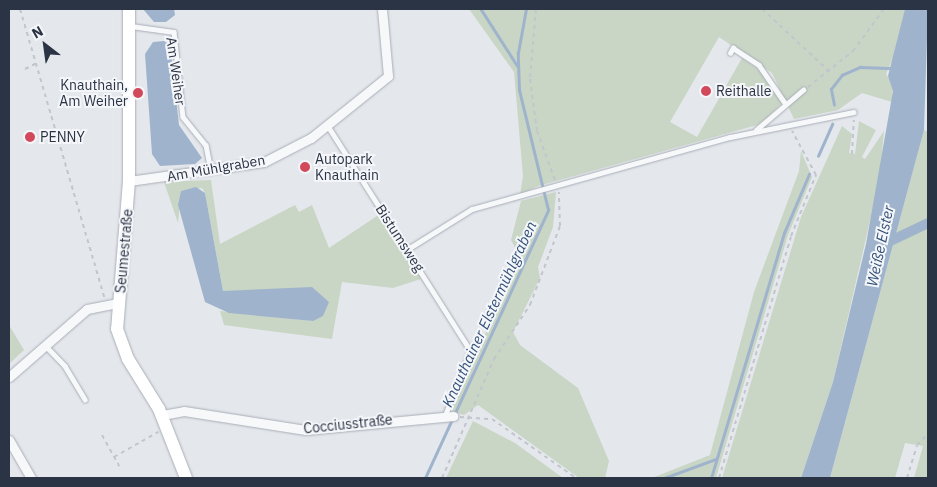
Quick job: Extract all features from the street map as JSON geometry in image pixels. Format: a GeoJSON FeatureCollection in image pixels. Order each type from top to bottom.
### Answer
{"type":"FeatureCollection","features":[{"type":"Feature","properties":{"kind":"street","name":"Seumestraße"},"geometry":{"type":"LineString","coordinates":[[129,9],[131,26],[129,181],[112,302],[117,330],[128,359],[164,421],[186,478]]}},
{"type":"Feature","properties":{"kind":"street","name":"Am Mühlgraben"},"geometry":{"type":"LineString","coordinates":[[129,181],[211,172],[264,162],[328,126],[388,76],[382,9]]}},
{"type":"Feature","properties":{"kind":"street"},"geometry":{"type":"LineString","coordinates":[[9,377],[87,309],[112,302]]}},
{"type":"Feature","properties":{"kind":"street","name":"Cocciusstraße"},"geometry":{"type":"LineString","coordinates":[[164,421],[184,411],[306,430],[450,415]]}},
{"type":"Feature","properties":{"kind":"street"},"geometry":{"type":"LineString","coordinates":[[9,440],[30,478]]}},
{"type":"Feature","properties":{"kind":"lane","name":"Am Weiher"},"geometry":{"type":"LineString","coordinates":[[131,26],[174,32],[183,117],[206,145],[211,172]]}},
{"type":"Feature","properties":{"kind":"lane"},"geometry":{"type":"LineString","coordinates":[[730,53],[733,48],[759,66],[785,103]]}},
{"type":"Feature","properties":{"kind":"lane"},"geometry":{"type":"LineString","coordinates":[[755,131],[785,103],[803,90]]}},
{"type":"Feature","properties":{"kind":"lane"},"geometry":{"type":"LineString","coordinates":[[408,249],[472,210],[755,131],[852,112]]}},
{"type":"Feature","properties":{"kind":"lane","name":"Bistumsweg"},"geometry":{"type":"LineString","coordinates":[[328,126],[408,249],[471,351]]}},
{"type":"Feature","properties":{"kind":"lane"},"geometry":{"type":"LineString","coordinates":[[45,344],[65,366],[85,399]]}},
{"type":"Feature","properties":{"kind":"lane","name":"Cocciusstraße"},"geometry":{"type":"LineString","coordinates":[[450,415],[471,351]]}},
{"type":"Feature","properties":{"kind":"path"},"geometry":{"type":"LineString","coordinates":[[20,9],[39,62],[112,302]]}},
{"type":"Feature","properties":{"kind":"path"},"geometry":{"type":"LineString","coordinates":[[442,478],[471,416],[494,359],[530,305],[556,242],[562,197],[556,187],[537,131],[530,79],[536,9]]}},
{"type":"Feature","properties":{"kind":"path"},"geometry":{"type":"LineString","coordinates":[[762,9],[830,72]]}},
{"type":"Feature","properties":{"kind":"path"},"geometry":{"type":"LineString","coordinates":[[803,90],[830,72],[869,32],[884,9]]}},
{"type":"Feature","properties":{"kind":"path"},"geometry":{"type":"LineString","coordinates":[[25,69],[39,62]]}},
{"type":"Feature","properties":{"kind":"path"},"geometry":{"type":"LineString","coordinates":[[852,112],[856,129],[852,154]]}},
{"type":"Feature","properties":{"kind":"path"},"geometry":{"type":"LineString","coordinates":[[719,478],[791,236],[816,174],[801,142],[784,125]]}},
{"type":"Feature","properties":{"kind":"path"},"geometry":{"type":"LineString","coordinates":[[464,417],[492,419],[576,478]]}},
{"type":"Feature","properties":{"kind":"path"},"geometry":{"type":"LineString","coordinates":[[114,457],[164,421]]}},
{"type":"Feature","properties":{"kind":"path"},"geometry":{"type":"LineString","coordinates":[[907,478],[917,445],[928,434]]}},
{"type":"Feature","properties":{"kind":"path"},"geometry":{"type":"LineString","coordinates":[[102,435],[121,469]]}},
{"type":"Feature","properties":{"kind":"green space"},"geometry":{"type":"Polygon","coordinates":[[[469,9],[905,9],[897,48],[886,74],[893,85],[892,102],[862,93],[838,110],[794,119],[772,73],[719,37],[670,122],[697,137],[742,58],[764,73],[783,102],[769,116],[757,125],[538,186],[520,195],[523,176],[514,72],[469,9]]]}},
{"type":"Feature","properties":{"kind":"green space"},"geometry":{"type":"Polygon","coordinates":[[[859,121],[876,130],[862,157],[865,159],[884,131],[880,177],[833,382],[801,478],[722,478],[801,217],[842,126],[852,134],[849,153],[855,154],[859,121]]]}},
{"type":"Feature","properties":{"kind":"green space"},"geometry":{"type":"Polygon","coordinates":[[[924,130],[928,132],[928,477],[914,478],[923,446],[905,443],[895,478],[830,478],[924,130]]]}},
{"type":"Feature","properties":{"kind":"green space"},"geometry":{"type":"Polygon","coordinates":[[[801,151],[812,177],[788,235],[716,478],[652,478],[710,455],[754,292],[799,171],[801,151]]]}},
{"type":"Feature","properties":{"kind":"green space"},"geometry":{"type":"Polygon","coordinates":[[[211,180],[220,244],[295,205],[299,212],[312,205],[329,248],[380,214],[421,279],[393,288],[342,282],[332,339],[224,325],[220,311],[313,321],[242,292],[223,291],[205,193],[202,188],[181,191],[178,223],[164,182],[211,180]]]}},
{"type":"Feature","properties":{"kind":"green space"},"geometry":{"type":"Polygon","coordinates":[[[556,192],[553,227],[538,267],[540,278],[513,332],[520,345],[578,388],[609,461],[605,478],[579,478],[478,405],[464,415],[452,411],[519,255],[511,240],[521,201],[556,192]]]}},
{"type":"Feature","properties":{"kind":"green space"},"geometry":{"type":"Polygon","coordinates":[[[9,325],[24,350],[9,364],[9,325]]]}},
{"type":"Feature","properties":{"kind":"green space"},"geometry":{"type":"Polygon","coordinates":[[[473,421],[515,443],[563,478],[446,478],[473,421]]]}},
{"type":"Feature","properties":{"kind":"water"},"geometry":{"type":"Polygon","coordinates":[[[143,9],[174,9],[175,15],[166,22],[154,22],[143,9]]]}},
{"type":"Feature","properties":{"kind":"water","name":"Weiße Elster"},"geometry":{"type":"Polygon","coordinates":[[[905,9],[928,9],[924,130],[830,478],[801,478],[833,382],[866,244],[893,91],[888,76],[905,9]]]}},
{"type":"Feature","properties":{"kind":"water"},"geometry":{"type":"Polygon","coordinates":[[[164,41],[170,45],[179,125],[202,158],[195,164],[160,166],[152,154],[145,54],[153,42],[164,41]]]}},
{"type":"Feature","properties":{"kind":"water"},"geometry":{"type":"Polygon","coordinates":[[[196,187],[205,193],[223,291],[312,287],[329,302],[323,316],[313,321],[229,313],[205,302],[178,205],[181,191],[196,187]]]}},
{"type":"Feature","properties":{"kind":"waterway"},"geometry":{"type":"LineString","coordinates":[[481,9],[517,65]]}},
{"type":"Feature","properties":{"kind":"waterway","name":"Knauthainer Elstermühlgraben"},"geometry":{"type":"LineString","coordinates":[[425,478],[548,210],[519,90],[518,53],[526,9]]}},
{"type":"Feature","properties":{"kind":"waterway"},"geometry":{"type":"LineString","coordinates":[[834,105],[831,89],[842,75],[860,67],[894,68]]}},
{"type":"Feature","properties":{"kind":"waterway"},"geometry":{"type":"LineString","coordinates":[[818,156],[832,124]]}},
{"type":"Feature","properties":{"kind":"waterway"},"geometry":{"type":"LineString","coordinates":[[711,478],[784,233],[809,174]]}},
{"type":"Feature","properties":{"kind":"waterway","name":"Weiße Elster"},"geometry":{"type":"LineString","coordinates":[[884,244],[928,223]]}},
{"type":"Feature","properties":{"kind":"waterway"},"geometry":{"type":"LineString","coordinates":[[664,478],[716,459]]}},
{"type":"Feature","properties":{"kind":"place","name":"Reithalle"},"geometry":{"type":"Point","coordinates":[706,91]}},
{"type":"Feature","properties":{"kind":"place","name":"Knauthain, Am Weiher"},"geometry":{"type":"Point","coordinates":[138,93]}},
{"type":"Feature","properties":{"kind":"place","name":"PENNY"},"geometry":{"type":"Point","coordinates":[30,137]}},
{"type":"Feature","properties":{"kind":"place","name":"Autopark Knauthain"},"geometry":{"type":"Point","coordinates":[305,167]}}]}
